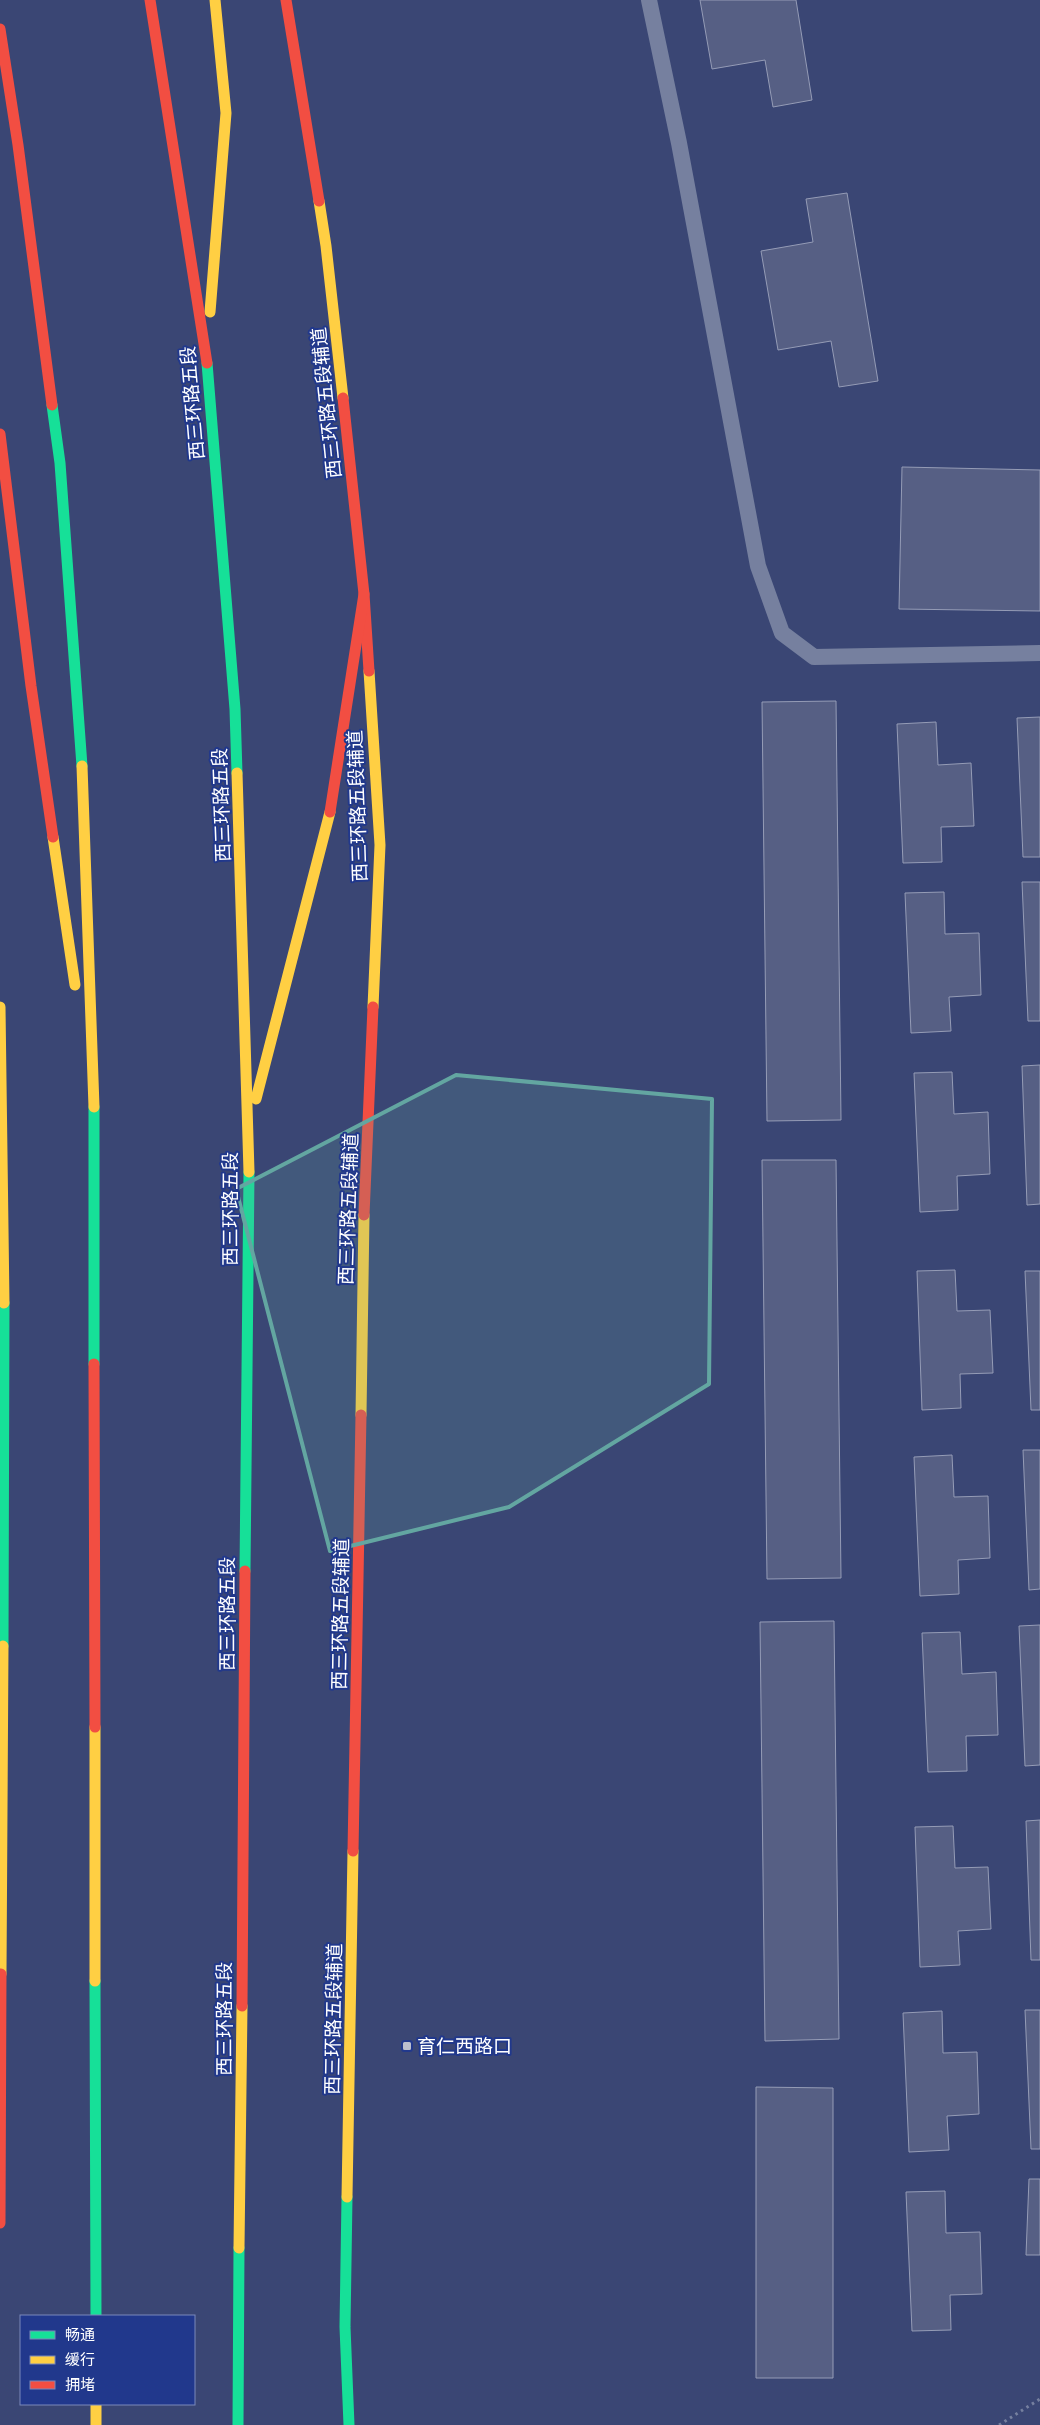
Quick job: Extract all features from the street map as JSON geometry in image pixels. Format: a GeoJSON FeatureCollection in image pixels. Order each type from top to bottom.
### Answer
{"type":"FeatureCollection","features":[{"type":"Feature","properties":{"kind":"main road","name":"西三环路五段"},"geometry":{"type":"LineString","coordinates":[[150,0],[206,356],[235,708],[249,1127],[238,2425]]}},
{"type":"Feature","properties":{"kind":"main road"},"geometry":{"type":"LineString","coordinates":[[206,356],[226,113],[215,0]]}},
{"type":"Feature","properties":{"kind":"main road","name":"西三环路五段辅道"},"geometry":{"type":"LineString","coordinates":[[286,0],[326,246],[364,594],[380,845],[364,1234],[345,2327],[349,2425]]}},
{"type":"Feature","properties":{"kind":"main road"},"geometry":{"type":"LineString","coordinates":[[0,29],[20,155],[60,463],[81,730],[94,1098],[96,2315]]}},
{"type":"Feature","properties":{"kind":"main road"},"geometry":{"type":"LineString","coordinates":[[0,434],[31,686],[94,1098]]}},
{"type":"Feature","properties":{"kind":"main road"},"geometry":{"type":"LineString","coordinates":[[249,1127],[328,827],[364,594]]}},
{"type":"Feature","properties":{"kind":"main road"},"geometry":{"type":"LineString","coordinates":[[0,1007],[4,1304],[0,2224]]}},
{"type":"Feature","properties":{"kind":"main road"},"geometry":{"type":"LineString","coordinates":[[96,2405],[96,2425]]}},
{"type":"Feature","properties":{"kind":"lane"},"geometry":{"type":"LineString","coordinates":[[649,0],[679,143],[758,566],[782,633],[814,657],[1040,653]]}},
{"type":"Feature","properties":{"kind":"lane"},"geometry":{"type":"LineString","coordinates":[[0,1328],[4,1304]]}},
{"type":"Feature","properties":{"kind":"path"},"geometry":{"type":"LineString","coordinates":[[999,2425],[1040,2399]]}},
{"type":"Feature","properties":{"kind":"highlighted area"},"geometry":{"type":"Polygon","coordinates":[[[456,1075],[712,1099],[709,1384],[509,1507],[330,1551],[236,1189],[456,1075]]]}},
{"type":"Feature","properties":{"kind":"building"},"geometry":{"type":"Polygon","coordinates":[[[700,0],[796,0],[812,100],[773,107],[765,60],[712,69],[700,0]]]}},
{"type":"Feature","properties":{"kind":"building"},"geometry":{"type":"Polygon","coordinates":[[[847,193],[878,381],[839,387],[831,341],[778,350],[761,251],[813,242],[806,199],[847,193]]]}},
{"type":"Feature","properties":{"kind":"building"},"geometry":{"type":"Polygon","coordinates":[[[902,467],[1040,470],[1040,611],[899,609],[902,467]]]}},
{"type":"Feature","properties":{"kind":"building"},"geometry":{"type":"Polygon","coordinates":[[[836,701],[841,1120],[767,1121],[762,702],[836,701]]]}},
{"type":"Feature","properties":{"kind":"building"},"geometry":{"type":"Polygon","coordinates":[[[1040,717],[1040,857],[1023,857],[1017,718],[1040,717]]]}},
{"type":"Feature","properties":{"kind":"building"},"geometry":{"type":"Polygon","coordinates":[[[936,722],[938,765],[971,763],[974,826],[941,827],[942,862],[903,863],[897,724],[936,722]]]}},
{"type":"Feature","properties":{"kind":"building"},"geometry":{"type":"Polygon","coordinates":[[[1022,882],[1040,882],[1040,1021],[1028,1021],[1022,882]]]}},
{"type":"Feature","properties":{"kind":"building"},"geometry":{"type":"Polygon","coordinates":[[[944,892],[945,934],[979,933],[981,995],[949,997],[951,1031],[911,1033],[905,893],[944,892]]]}},
{"type":"Feature","properties":{"kind":"building"},"geometry":{"type":"Polygon","coordinates":[[[1040,1065],[1040,1204],[1027,1205],[1022,1066],[1040,1065]]]}},
{"type":"Feature","properties":{"kind":"building"},"geometry":{"type":"Polygon","coordinates":[[[952,1072],[954,1114],[988,1112],[990,1174],[957,1176],[958,1210],[920,1212],[914,1073],[952,1072]]]}},
{"type":"Feature","properties":{"kind":"building"},"geometry":{"type":"Polygon","coordinates":[[[762,1160],[836,1160],[841,1578],[767,1579],[762,1160]]]}},
{"type":"Feature","properties":{"kind":"building"},"geometry":{"type":"Polygon","coordinates":[[[955,1270],[957,1311],[990,1310],[993,1373],[960,1374],[961,1408],[922,1410],[917,1271],[955,1270]]]}},
{"type":"Feature","properties":{"kind":"building"},"geometry":{"type":"Polygon","coordinates":[[[1025,1271],[1040,1271],[1040,1410],[1031,1410],[1025,1271]]]}},
{"type":"Feature","properties":{"kind":"building"},"geometry":{"type":"Polygon","coordinates":[[[1023,1450],[1040,1450],[1040,1589],[1029,1590],[1023,1450]]]}},
{"type":"Feature","properties":{"kind":"building"},"geometry":{"type":"Polygon","coordinates":[[[952,1455],[954,1497],[988,1496],[990,1558],[958,1560],[959,1594],[920,1596],[914,1457],[952,1455]]]}},
{"type":"Feature","properties":{"kind":"building"},"geometry":{"type":"Polygon","coordinates":[[[834,1621],[839,2039],[765,2041],[760,1622],[834,1621]]]}},
{"type":"Feature","properties":{"kind":"building"},"geometry":{"type":"Polygon","coordinates":[[[1040,1625],[1040,1765],[1025,1766],[1019,1626],[1040,1625]]]}},
{"type":"Feature","properties":{"kind":"building"},"geometry":{"type":"Polygon","coordinates":[[[960,1632],[962,1674],[996,1672],[998,1735],[966,1736],[967,1771],[928,1772],[922,1633],[960,1632]]]}},
{"type":"Feature","properties":{"kind":"building"},"geometry":{"type":"Polygon","coordinates":[[[1040,1820],[1040,1960],[1031,1960],[1026,1821],[1040,1820]]]}},
{"type":"Feature","properties":{"kind":"building"},"geometry":{"type":"Polygon","coordinates":[[[953,1826],[955,1868],[988,1867],[991,1929],[958,1931],[960,1965],[920,1967],[915,1827],[953,1826]]]}},
{"type":"Feature","properties":{"kind":"building"},"geometry":{"type":"Polygon","coordinates":[[[1025,2010],[1040,2010],[1040,2149],[1031,2149],[1025,2010]]]}},
{"type":"Feature","properties":{"kind":"building"},"geometry":{"type":"Polygon","coordinates":[[[942,2011],[943,2053],[977,2052],[979,2114],[947,2116],[949,2150],[909,2152],[903,2013],[942,2011]]]}},
{"type":"Feature","properties":{"kind":"building"},"geometry":{"type":"Polygon","coordinates":[[[756,2087],[833,2088],[833,2378],[756,2378],[756,2087]]]}},
{"type":"Feature","properties":{"kind":"building"},"geometry":{"type":"Polygon","coordinates":[[[1029,2179],[1040,2179],[1040,2255],[1026,2255],[1029,2179]]]}},
{"type":"Feature","properties":{"kind":"building"},"geometry":{"type":"Polygon","coordinates":[[[945,2191],[946,2233],[980,2232],[982,2294],[950,2295],[951,2330],[912,2331],[906,2192],[945,2191]]]}},
{"type":"Feature","properties":{"kind":"traffic: fast"},"geometry":{"type":"LineString","coordinates":[[207,363],[235,709],[237,773]]}},
{"type":"Feature","properties":{"kind":"traffic: fast"},"geometry":{"type":"LineString","coordinates":[[52,405],[60,463],[82,766]]}},
{"type":"Feature","properties":{"kind":"traffic: fast"},"geometry":{"type":"LineString","coordinates":[[94,1107],[94,1364]]}},
{"type":"Feature","properties":{"kind":"traffic: fast"},"geometry":{"type":"LineString","coordinates":[[245,1571],[249,1172]]}},
{"type":"Feature","properties":{"kind":"traffic: fast"},"geometry":{"type":"LineString","coordinates":[[3,1646],[4,1303]]}},
{"type":"Feature","properties":{"kind":"traffic: fast"},"geometry":{"type":"LineString","coordinates":[[95,1981],[96,2315]]}},
{"type":"Feature","properties":{"kind":"traffic: fast"},"geometry":{"type":"LineString","coordinates":[[347,2197],[345,2327],[349,2425]]}},
{"type":"Feature","properties":{"kind":"traffic: fast"},"geometry":{"type":"LineString","coordinates":[[238,2425],[239,2248]]}},
{"type":"Feature","properties":{"kind":"traffic: slow"},"geometry":{"type":"LineString","coordinates":[[210,312],[226,113],[215,0]]}},
{"type":"Feature","properties":{"kind":"traffic: slow"},"geometry":{"type":"LineString","coordinates":[[319,201],[326,246],[343,398]]}},
{"type":"Feature","properties":{"kind":"traffic: slow"},"geometry":{"type":"LineString","coordinates":[[369,671],[380,845],[373,1007]]}},
{"type":"Feature","properties":{"kind":"traffic: slow"},"geometry":{"type":"LineString","coordinates":[[82,766],[94,1107]]}},
{"type":"Feature","properties":{"kind":"traffic: slow"},"geometry":{"type":"LineString","coordinates":[[237,773],[249,1172]]}},
{"type":"Feature","properties":{"kind":"traffic: slow"},"geometry":{"type":"LineString","coordinates":[[256,1099],[330,812]]}},
{"type":"Feature","properties":{"kind":"traffic: slow"},"geometry":{"type":"LineString","coordinates":[[53,837],[75,985]]}},
{"type":"Feature","properties":{"kind":"traffic: slow"},"geometry":{"type":"LineString","coordinates":[[0,1007],[4,1303]]}},
{"type":"Feature","properties":{"kind":"traffic: slow"},"geometry":{"type":"LineString","coordinates":[[361,1415],[364,1215]]}},
{"type":"Feature","properties":{"kind":"traffic: slow"},"geometry":{"type":"LineString","coordinates":[[1,1974],[3,1646]]}},
{"type":"Feature","properties":{"kind":"traffic: slow"},"geometry":{"type":"LineString","coordinates":[[95,1727],[95,1981]]}},
{"type":"Feature","properties":{"kind":"traffic: slow"},"geometry":{"type":"LineString","coordinates":[[347,2197],[353,1851]]}},
{"type":"Feature","properties":{"kind":"traffic: slow"},"geometry":{"type":"LineString","coordinates":[[239,2248],[242,2006]]}},
{"type":"Feature","properties":{"kind":"traffic: slow"},"geometry":{"type":"LineString","coordinates":[[96,2405],[96,2425]]}},
{"type":"Feature","properties":{"kind":"traffic: jam"},"geometry":{"type":"LineString","coordinates":[[150,0],[207,363]]}},
{"type":"Feature","properties":{"kind":"traffic: jam"},"geometry":{"type":"LineString","coordinates":[[286,0],[319,201]]}},
{"type":"Feature","properties":{"kind":"traffic: jam"},"geometry":{"type":"LineString","coordinates":[[0,29],[18,145],[52,405]]}},
{"type":"Feature","properties":{"kind":"traffic: jam"},"geometry":{"type":"LineString","coordinates":[[343,398],[364,594],[369,671]]}},
{"type":"Feature","properties":{"kind":"traffic: jam"},"geometry":{"type":"LineString","coordinates":[[0,434],[31,686],[53,837]]}},
{"type":"Feature","properties":{"kind":"traffic: jam"},"geometry":{"type":"LineString","coordinates":[[330,812],[364,594]]}},
{"type":"Feature","properties":{"kind":"traffic: jam"},"geometry":{"type":"LineString","coordinates":[[364,1215],[373,1007]]}},
{"type":"Feature","properties":{"kind":"traffic: jam"},"geometry":{"type":"LineString","coordinates":[[94,1364],[95,1727]]}},
{"type":"Feature","properties":{"kind":"traffic: jam"},"geometry":{"type":"LineString","coordinates":[[353,1851],[361,1415]]}},
{"type":"Feature","properties":{"kind":"traffic: jam"},"geometry":{"type":"LineString","coordinates":[[242,2006],[245,1571]]}},
{"type":"Feature","properties":{"kind":"traffic: jam"},"geometry":{"type":"LineString","coordinates":[[0,2223],[1,1974]]}},
{"type":"Feature","properties":{"kind":"place","name":"育仁西路口"},"geometry":{"type":"Point","coordinates":[407,2046]}}]}
